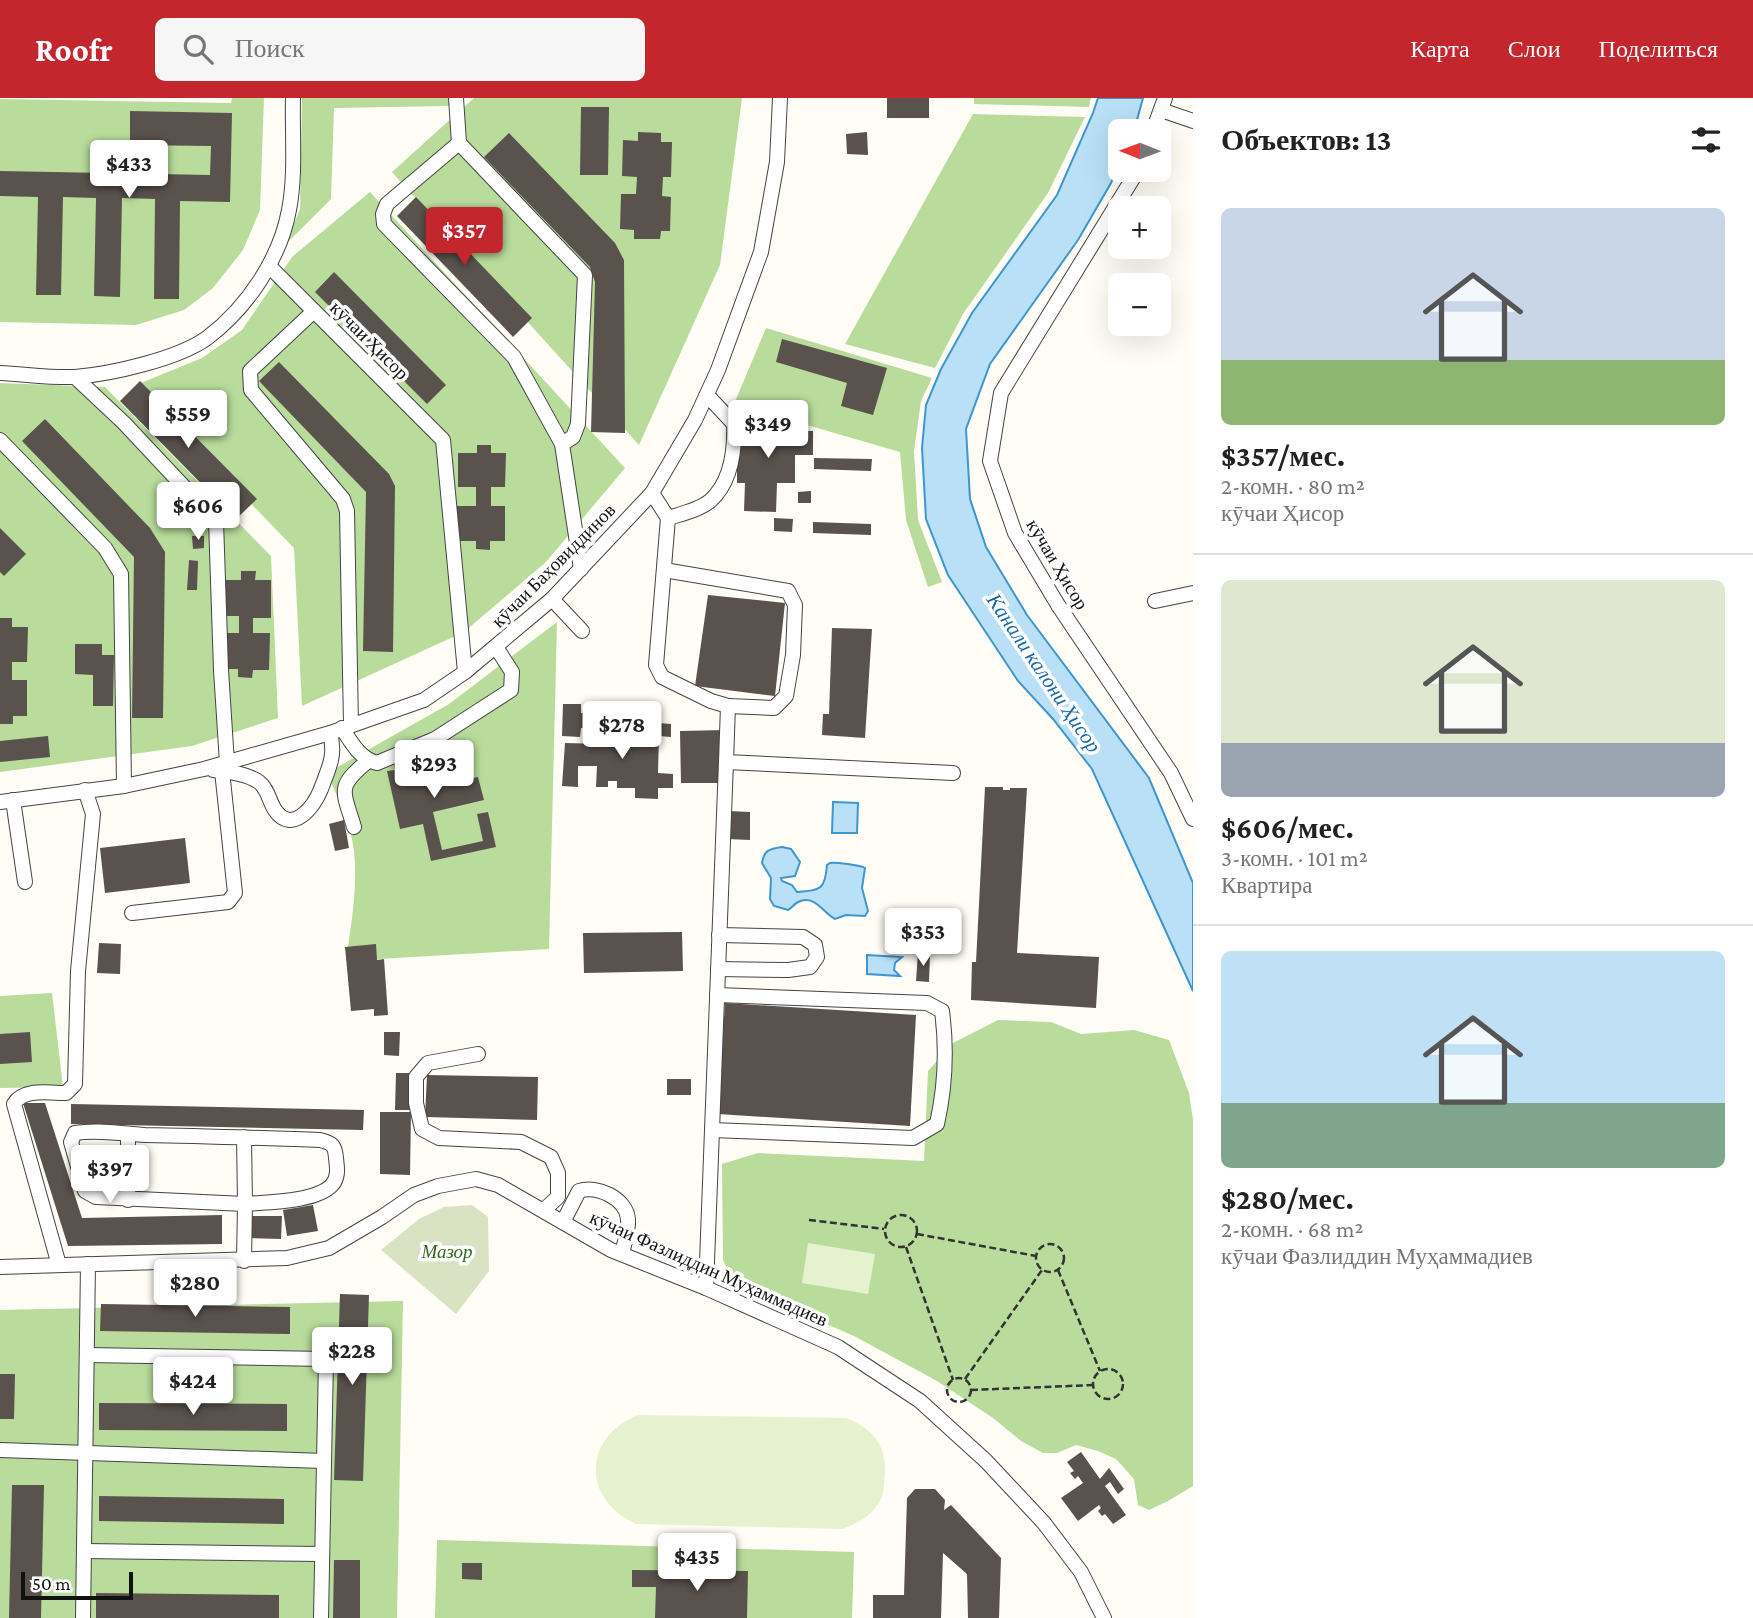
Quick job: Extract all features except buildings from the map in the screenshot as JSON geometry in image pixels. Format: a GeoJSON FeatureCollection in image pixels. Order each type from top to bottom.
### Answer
{"type":"FeatureCollection","features":[{"type":"Feature","properties":{"kind":"street"},"geometry":{"type":"LineString","coordinates":[[0,373],[75,377],[149,364],[205,339],[235,314],[269,266],[289,211],[292,190],[293,98]]}},
{"type":"Feature","properties":{"kind":"street"},"geometry":{"type":"LineString","coordinates":[[456,98],[459,143],[585,275],[578,424],[573,437],[562,443]]}},
{"type":"Feature","properties":{"kind":"street","name":"кӯчаи Баҳовиддинов"},"geometry":{"type":"LineString","coordinates":[[3,801],[124,786],[224,767],[424,700],[465,672],[552,599],[652,493],[695,420],[718,370],[761,252],[778,162],[780,98]]}},
{"type":"Feature","properties":{"kind":"street"},"geometry":{"type":"LineString","coordinates":[[1163,104],[1193,121]]}},
{"type":"Feature","properties":{"kind":"street"},"geometry":{"type":"LineString","coordinates":[[459,143],[387,204],[383,214],[384,224],[514,357],[562,443],[581,569]]}},
{"type":"Feature","properties":{"kind":"street","name":"кӯчаи Ҳисор"},"geometry":{"type":"LineString","coordinates":[[1131,182],[1001,393],[990,461],[1015,533],[1058,605],[1171,773],[1193,819]]}},
{"type":"Feature","properties":{"kind":"street","name":"кӯчаи Ҳисор"},"geometry":{"type":"LineString","coordinates":[[269,266],[443,440],[465,672]]}},
{"type":"Feature","properties":{"kind":"street"},"geometry":{"type":"LineString","coordinates":[[224,767],[260,783],[277,813],[285,819],[299,819],[308,812],[316,799],[333,759],[341,728],[346,511],[343,499],[251,390],[249,382],[250,371],[314,311]]}},
{"type":"Feature","properties":{"kind":"street"},"geometry":{"type":"LineString","coordinates":[[75,377],[124,423],[216,521],[224,767],[233,899],[228,902],[132,913]]}},
{"type":"Feature","properties":{"kind":"street"},"geometry":{"type":"LineString","coordinates":[[668,518],[709,502],[718,491],[733,460],[734,424],[706,395]]}},
{"type":"Feature","properties":{"kind":"street"},"geometry":{"type":"LineString","coordinates":[[0,440],[105,548],[121,574],[124,786]]}},
{"type":"Feature","properties":{"kind":"street"},"geometry":{"type":"LineString","coordinates":[[652,493],[668,518],[656,665],[662,677],[711,701],[728,706],[774,708],[786,696],[793,655],[795,605],[788,591],[664,570]]}},
{"type":"Feature","properties":{"kind":"street"},"geometry":{"type":"LineString","coordinates":[[1155,601],[1193,593]]}},
{"type":"Feature","properties":{"kind":"street"},"geometry":{"type":"LineString","coordinates":[[552,599],[582,631]]}},
{"type":"Feature","properties":{"kind":"street"},"geometry":{"type":"LineString","coordinates":[[341,728],[368,761],[377,764],[435,739],[511,690],[512,672],[496,647]]}},
{"type":"Feature","properties":{"kind":"street"},"geometry":{"type":"LineString","coordinates":[[706,1288],[728,706]]}},
{"type":"Feature","properties":{"kind":"street"},"geometry":{"type":"LineString","coordinates":[[354,827],[345,786],[350,776],[368,761]]}},
{"type":"Feature","properties":{"kind":"street"},"geometry":{"type":"LineString","coordinates":[[726,762],[953,773]]}},
{"type":"Feature","properties":{"kind":"street"},"geometry":{"type":"LineString","coordinates":[[59,1265],[14,1104],[17,1098],[25,1094],[66,1093],[75,1084],[78,971],[93,814],[85,790]]}},
{"type":"Feature","properties":{"kind":"street"},"geometry":{"type":"LineString","coordinates":[[3,801],[25,882]]}},
{"type":"Feature","properties":{"kind":"street"},"geometry":{"type":"LineString","coordinates":[[718,969],[788,970],[810,967],[817,957],[815,945],[803,937],[719,934]]}},
{"type":"Feature","properties":{"kind":"street"},"geometry":{"type":"LineString","coordinates":[[712,1130],[913,1138],[937,1125],[943,1097],[945,1034],[942,1011],[927,1003],[717,995]]}},
{"type":"Feature","properties":{"kind":"street"},"geometry":{"type":"LineString","coordinates":[[478,1054],[428,1063],[416,1077],[416,1103],[422,1129],[439,1138],[521,1142],[551,1157],[558,1173],[558,1197],[544,1210]]}},
{"type":"Feature","properties":{"kind":"street"},"geometry":{"type":"LineString","coordinates":[[88,1131],[128,1135],[244,1137],[320,1140],[332,1143],[336,1149],[337,1177],[331,1185],[307,1197],[245,1204],[96,1197],[85,1191],[71,1142],[75,1133],[88,1131]]}},
{"type":"Feature","properties":{"kind":"street"},"geometry":{"type":"LineString","coordinates":[[128,1135],[128,1200]]}},
{"type":"Feature","properties":{"kind":"street"},"geometry":{"type":"LineString","coordinates":[[244,1137],[244,1261]]}},
{"type":"Feature","properties":{"kind":"street","name":"кӯчаи Фазлиддин Муҳаммадиев"},"geometry":{"type":"LineString","coordinates":[[0,1267],[287,1258],[329,1248],[414,1195],[438,1186],[476,1179],[499,1185],[622,1254],[838,1347],[920,1401],[986,1461],[1044,1524],[1081,1572],[1104,1618]]}},
{"type":"Feature","properties":{"kind":"street"},"geometry":{"type":"LineString","coordinates":[[562,1222],[579,1191],[588,1188],[611,1195],[624,1209],[628,1220],[622,1254]]}},
{"type":"Feature","properties":{"kind":"street"},"geometry":{"type":"LineString","coordinates":[[83,1618],[88,1264]]}},
{"type":"Feature","properties":{"kind":"street"},"geometry":{"type":"LineString","coordinates":[[87,1355],[326,1359],[321,1618]]}},
{"type":"Feature","properties":{"kind":"street"},"geometry":{"type":"LineString","coordinates":[[0,1450],[324,1461]]}},
{"type":"Feature","properties":{"kind":"street"},"geometry":{"type":"LineString","coordinates":[[84,1551],[322,1555]]}},
{"type":"Feature","properties":{"kind":"path"},"geometry":{"type":"LineString","coordinates":[[901,1215],[915,1223],[917,1234],[911,1244],[901,1248],[886,1240],[884,1228],[890,1219],[901,1215]]}},
{"type":"Feature","properties":{"kind":"path"},"geometry":{"type":"LineString","coordinates":[[808,1220],[884,1228]]}},
{"type":"Feature","properties":{"kind":"path"},"geometry":{"type":"LineString","coordinates":[[917,1234],[1036,1256]]}},
{"type":"Feature","properties":{"kind":"path"},"geometry":{"type":"LineString","coordinates":[[1047,1245],[1058,1247],[1062,1251],[1063,1261],[1058,1270],[1042,1270],[1036,1261],[1038,1251],[1047,1245]]}},
{"type":"Feature","properties":{"kind":"path"},"geometry":{"type":"LineString","coordinates":[[906,1247],[953,1380]]}},
{"type":"Feature","properties":{"kind":"path"},"geometry":{"type":"LineString","coordinates":[[965,1379],[1042,1270]]}},
{"type":"Feature","properties":{"kind":"path"},"geometry":{"type":"LineString","coordinates":[[1058,1270],[1100,1371]]}},
{"type":"Feature","properties":{"kind":"path"},"geometry":{"type":"LineString","coordinates":[[1107,1368],[1119,1372],[1122,1377],[1124,1389],[1116,1398],[1104,1399],[1098,1396],[1093,1385],[1100,1371],[1107,1368]]}},
{"type":"Feature","properties":{"kind":"path"},"geometry":{"type":"LineString","coordinates":[[965,1379],[970,1384],[971,1390],[967,1399],[952,1399],[947,1390],[953,1380],[965,1379]]}},
{"type":"Feature","properties":{"kind":"path"},"geometry":{"type":"LineString","coordinates":[[971,1390],[1093,1385]]}},
{"type":"Feature","properties":{"kind":"green space"},"geometry":{"type":"Polygon","coordinates":[[[232,98],[264,98],[260,210],[243,250],[213,288],[184,310],[136,325],[0,322],[0,99],[231,103],[232,98]]]}},
{"type":"Feature","properties":{"kind":"green space"},"geometry":{"type":"Polygon","coordinates":[[[302,98],[458,98],[449,106],[334,108],[331,199],[286,244],[300,209],[302,98]]]}},
{"type":"Feature","properties":{"kind":"green space"},"geometry":{"type":"Polygon","coordinates":[[[474,98],[742,98],[720,265],[639,445],[392,172],[474,98]]]}},
{"type":"Feature","properties":{"kind":"green space"},"geometry":{"type":"Polygon","coordinates":[[[974,98],[1091,98],[1089,107],[974,104],[974,98]]]}},
{"type":"Feature","properties":{"kind":"green space"},"geometry":{"type":"Polygon","coordinates":[[[973,114],[1085,117],[1048,193],[963,314],[935,368],[845,344],[973,114]]]}},
{"type":"Feature","properties":{"kind":"green space"},"geometry":{"type":"Polygon","coordinates":[[[370,192],[625,468],[546,562],[464,632],[302,706],[294,548],[136,385],[202,358],[242,330],[292,257],[370,192]]]}},
{"type":"Feature","properties":{"kind":"green space"},"geometry":{"type":"Polygon","coordinates":[[[766,328],[932,378],[921,401],[914,451],[918,520],[942,582],[928,587],[906,520],[900,452],[734,404],[766,328]]]}},
{"type":"Feature","properties":{"kind":"green space"},"geometry":{"type":"Polygon","coordinates":[[[0,383],[105,387],[271,556],[278,718],[192,746],[0,772],[0,383]]]}},
{"type":"Feature","properties":{"kind":"green space"},"geometry":{"type":"Polygon","coordinates":[[[557,622],[549,949],[346,961],[355,892],[354,851],[347,821],[327,773],[449,704],[557,622]]]}},
{"type":"Feature","properties":{"kind":"green space"},"geometry":{"type":"Polygon","coordinates":[[[52,993],[63,1087],[0,1088],[0,996],[52,993]]]}},
{"type":"Feature","properties":{"kind":"green space"},"geometry":{"type":"Polygon","coordinates":[[[998,1020],[1051,1022],[1081,1034],[1134,1030],[1169,1040],[1189,1093],[1193,1120],[1193,1486],[1149,1510],[1138,1505],[1134,1479],[1116,1459],[1076,1445],[1057,1453],[1043,1453],[1021,1441],[993,1418],[937,1381],[856,1337],[734,1283],[723,1260],[722,1164],[758,1153],[924,1161],[928,1071],[953,1043],[998,1020]]]}},
{"type":"Feature","properties":{"kind":"green space","name":"Мазор"},"geometry":{"type":"Polygon","coordinates":[[[472,1205],[488,1217],[489,1271],[456,1314],[381,1250],[419,1219],[444,1207],[472,1205]]]}},
{"type":"Feature","properties":{"kind":"green space"},"geometry":{"type":"Polygon","coordinates":[[[808,1243],[875,1254],[868,1294],[802,1283],[808,1243]]]}},
{"type":"Feature","properties":{"kind":"green space"},"geometry":{"type":"Polygon","coordinates":[[[403,1301],[397,1618],[0,1618],[0,1310],[403,1301]]]}},
{"type":"Feature","properties":{"kind":"green space"},"geometry":{"type":"Polygon","coordinates":[[[638,1415],[846,1418],[866,1429],[879,1443],[885,1461],[882,1497],[867,1516],[842,1529],[636,1524],[618,1513],[605,1500],[598,1484],[596,1468],[599,1453],[607,1438],[620,1425],[638,1415]]]}},
{"type":"Feature","properties":{"kind":"green space"},"geometry":{"type":"Polygon","coordinates":[[[437,1540],[854,1552],[852,1618],[435,1618],[437,1540]]]}},
{"type":"Feature","properties":{"kind":"water","name":"Канали калони Ҳисор"},"geometry":{"type":"Polygon","coordinates":[[[1098,98],[1143,98],[1137,119],[1108,119],[1108,182],[1111,183],[1078,240],[990,364],[966,429],[970,499],[986,547],[1027,615],[1149,778],[1193,883],[1193,991],[1092,769],[1053,719],[1018,681],[948,575],[926,519],[922,448],[926,405],[941,369],[972,313],[1057,195],[1098,98]]]}},
{"type":"Feature","properties":{"kind":"water"},"geometry":{"type":"Polygon","coordinates":[[[833,802],[858,803],[857,833],[832,833],[833,802]]]}},
{"type":"Feature","properties":{"kind":"water"},"geometry":{"type":"Polygon","coordinates":[[[782,847],[791,849],[800,862],[795,876],[781,878],[797,892],[820,887],[830,863],[865,868],[862,888],[868,911],[865,916],[846,915],[835,919],[809,900],[798,902],[788,910],[774,906],[770,899],[771,878],[762,863],[768,851],[782,847]]]}},
{"type":"Feature","properties":{"kind":"water"},"geometry":{"type":"Polygon","coordinates":[[[867,955],[902,957],[895,963],[894,970],[900,976],[867,974],[867,955]]]}}]}
